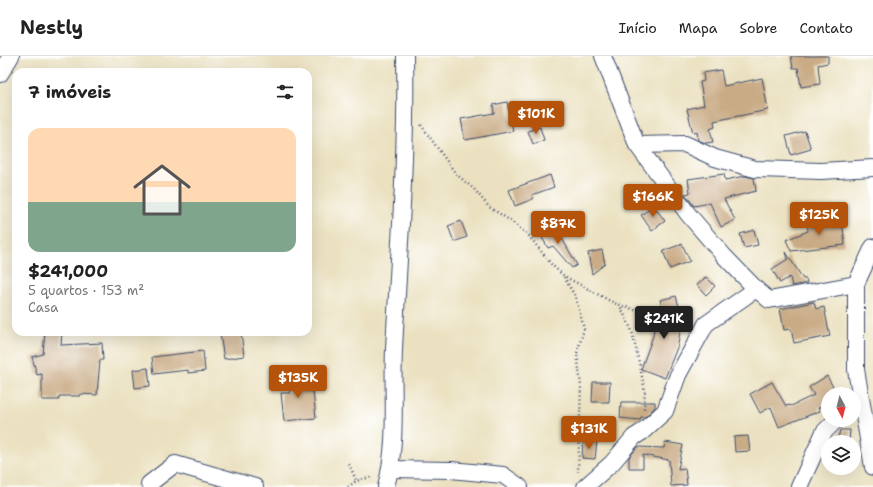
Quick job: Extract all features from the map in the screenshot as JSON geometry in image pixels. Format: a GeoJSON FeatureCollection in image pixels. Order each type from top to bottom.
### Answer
{"type":"FeatureCollection","features":[{"type":"Feature","properties":{"kind":"street"},"geometry":{"type":"LineString","coordinates":[[0,74],[12,56]]}},
{"type":"Feature","properties":{"kind":"street"},"geometry":{"type":"LineString","coordinates":[[386,487],[391,469],[395,434],[394,366],[406,101],[405,56]]}},
{"type":"Feature","properties":{"kind":"street"},"geometry":{"type":"LineString","coordinates":[[603,56],[637,144],[688,214],[724,256],[756,289],[769,300],[856,284]]}},
{"type":"Feature","properties":{"kind":"street"},"geometry":{"type":"LineString","coordinates":[[637,144],[686,144],[715,158],[755,169],[821,171],[873,168]]}},
{"type":"Feature","properties":{"kind":"street"},"geometry":{"type":"LineString","coordinates":[[857,387],[856,284],[873,247]]}},
{"type":"Feature","properties":{"kind":"street"},"geometry":{"type":"LineString","coordinates":[[582,483],[612,463],[634,437],[642,432],[665,411],[678,375],[706,324],[756,289]]}},
{"type":"Feature","properties":{"kind":"street"},"geometry":{"type":"LineString","coordinates":[[861,416],[873,467]]}},
{"type":"Feature","properties":{"kind":"street"},"geometry":{"type":"LineString","coordinates":[[799,487],[824,432],[829,427]]}},
{"type":"Feature","properties":{"kind":"street"},"geometry":{"type":"LineString","coordinates":[[149,484],[175,464],[254,487]]}},
{"type":"Feature","properties":{"kind":"street"},"geometry":{"type":"LineString","coordinates":[[391,469],[451,470],[503,475],[520,487]]}},
{"type":"Feature","properties":{"kind":"path"},"geometry":{"type":"LineString","coordinates":[[406,101],[431,140],[456,174],[474,188],[490,207],[528,236],[552,265],[564,276],[619,304],[647,314],[703,328]]}},
{"type":"Feature","properties":{"kind":"path"},"geometry":{"type":"LineString","coordinates":[[564,276],[576,298],[584,329],[577,353],[581,386],[582,483]]}},
{"type":"Feature","properties":{"kind":"path"},"geometry":{"type":"LineString","coordinates":[[619,304],[632,331],[645,390],[642,432]]}},
{"type":"Feature","properties":{"kind":"path"},"geometry":{"type":"LineString","coordinates":[[349,464],[356,481]]}},
{"type":"Feature","properties":{"kind":"path"},"geometry":{"type":"LineString","coordinates":[[348,487],[356,481],[391,469]]}},
{"type":"Feature","properties":{"kind":"building"},"geometry":{"type":"Polygon","coordinates":[[[791,56],[828,56],[828,63],[818,65],[820,84],[801,87],[798,68],[793,68],[791,56]]]}},
{"type":"Feature","properties":{"kind":"building"},"geometry":{"type":"Polygon","coordinates":[[[721,70],[724,86],[762,78],[768,110],[714,121],[715,127],[710,129],[713,142],[706,143],[698,140],[697,132],[693,133],[687,109],[704,105],[700,82],[704,81],[703,73],[721,70]]]}},
{"type":"Feature","properties":{"kind":"building"},"geometry":{"type":"Polygon","coordinates":[[[507,102],[513,131],[465,140],[461,119],[494,113],[493,105],[507,102]]]}},
{"type":"Feature","properties":{"kind":"building"},"geometry":{"type":"Polygon","coordinates":[[[540,127],[544,140],[533,144],[528,131],[540,127]]]}},
{"type":"Feature","properties":{"kind":"building"},"geometry":{"type":"Polygon","coordinates":[[[805,131],[811,149],[791,155],[786,136],[805,131]]]}},
{"type":"Feature","properties":{"kind":"building"},"geometry":{"type":"Polygon","coordinates":[[[724,174],[725,180],[745,176],[754,178],[756,191],[724,199],[735,220],[721,227],[710,203],[694,206],[685,194],[690,193],[688,179],[724,174]]]}},
{"type":"Feature","properties":{"kind":"building"},"geometry":{"type":"Polygon","coordinates":[[[550,175],[554,187],[532,195],[533,199],[515,206],[509,190],[550,175]]]}},
{"type":"Feature","properties":{"kind":"building"},"geometry":{"type":"Polygon","coordinates":[[[654,206],[665,221],[652,231],[641,215],[654,206]]]}},
{"type":"Feature","properties":{"kind":"building"},"geometry":{"type":"Polygon","coordinates":[[[842,219],[845,245],[791,251],[786,240],[808,231],[807,223],[842,219]]]}},
{"type":"Feature","properties":{"kind":"building"},"geometry":{"type":"Polygon","coordinates":[[[461,221],[467,237],[454,242],[448,226],[461,221]]]}},
{"type":"Feature","properties":{"kind":"building"},"geometry":{"type":"Polygon","coordinates":[[[555,226],[577,265],[572,268],[553,246],[548,248],[540,234],[555,226]]]}},
{"type":"Feature","properties":{"kind":"building"},"geometry":{"type":"Polygon","coordinates":[[[754,230],[758,245],[744,248],[740,234],[754,230]]]}},
{"type":"Feature","properties":{"kind":"building"},"geometry":{"type":"Polygon","coordinates":[[[682,244],[690,261],[670,269],[663,251],[682,244]]]}},
{"type":"Feature","properties":{"kind":"building"},"geometry":{"type":"Polygon","coordinates":[[[602,250],[605,264],[592,274],[588,253],[602,250]]]}},
{"type":"Feature","properties":{"kind":"building"},"geometry":{"type":"Polygon","coordinates":[[[786,252],[803,279],[806,279],[807,283],[792,286],[790,277],[780,283],[772,269],[788,259],[786,252]]]}},
{"type":"Feature","properties":{"kind":"building"},"geometry":{"type":"Polygon","coordinates":[[[706,277],[715,286],[706,295],[697,285],[706,277]]]}},
{"type":"Feature","properties":{"kind":"building"},"geometry":{"type":"Polygon","coordinates":[[[676,296],[682,317],[678,345],[665,378],[641,369],[653,336],[655,322],[667,324],[660,300],[676,296]]]}},
{"type":"Feature","properties":{"kind":"building"},"geometry":{"type":"Polygon","coordinates":[[[814,302],[816,309],[824,307],[830,336],[794,343],[791,329],[784,330],[780,309],[814,302]]]}},
{"type":"Feature","properties":{"kind":"building"},"geometry":{"type":"Polygon","coordinates":[[[45,336],[62,336],[61,345],[102,343],[103,360],[100,360],[97,395],[80,394],[80,396],[59,396],[59,400],[42,400],[42,374],[37,375],[32,357],[43,354],[45,336]]]}},
{"type":"Feature","properties":{"kind":"building"},"geometry":{"type":"Polygon","coordinates":[[[220,336],[242,336],[244,356],[224,359],[220,336]]]}},
{"type":"Feature","properties":{"kind":"building"},"geometry":{"type":"Polygon","coordinates":[[[203,351],[205,371],[188,373],[188,370],[154,374],[152,357],[203,351]]]}},
{"type":"Feature","properties":{"kind":"building"},"geometry":{"type":"Polygon","coordinates":[[[148,368],[150,386],[135,388],[133,370],[148,368]]]}},
{"type":"Feature","properties":{"kind":"building"},"geometry":{"type":"Polygon","coordinates":[[[304,370],[306,391],[313,391],[316,418],[284,421],[281,393],[290,393],[288,372],[304,370]]]}},
{"type":"Feature","properties":{"kind":"building"},"geometry":{"type":"Polygon","coordinates":[[[827,376],[833,387],[821,387],[821,406],[818,408],[820,411],[779,427],[771,407],[760,413],[750,394],[772,382],[786,406],[791,406],[814,395],[809,387],[827,376]]]}},
{"type":"Feature","properties":{"kind":"building"},"geometry":{"type":"Polygon","coordinates":[[[593,382],[610,382],[609,402],[592,402],[593,382]]]}},
{"type":"Feature","properties":{"kind":"building"},"geometry":{"type":"Polygon","coordinates":[[[621,402],[655,402],[655,407],[645,417],[641,417],[640,420],[620,418],[621,402]]]}},
{"type":"Feature","properties":{"kind":"building"},"geometry":{"type":"Polygon","coordinates":[[[840,430],[850,430],[850,435],[839,435],[840,430]]]}},
{"type":"Feature","properties":{"kind":"building"},"geometry":{"type":"Polygon","coordinates":[[[748,436],[750,451],[735,452],[734,437],[748,436]]]}},
{"type":"Feature","properties":{"kind":"building"},"geometry":{"type":"Polygon","coordinates":[[[583,441],[597,441],[595,459],[582,458],[583,441]]]}},
{"type":"Feature","properties":{"kind":"building"},"geometry":{"type":"Polygon","coordinates":[[[665,442],[683,445],[678,469],[685,468],[687,485],[671,486],[669,460],[643,455],[643,468],[629,468],[629,457],[638,447],[664,448],[665,442]]]}}]}
